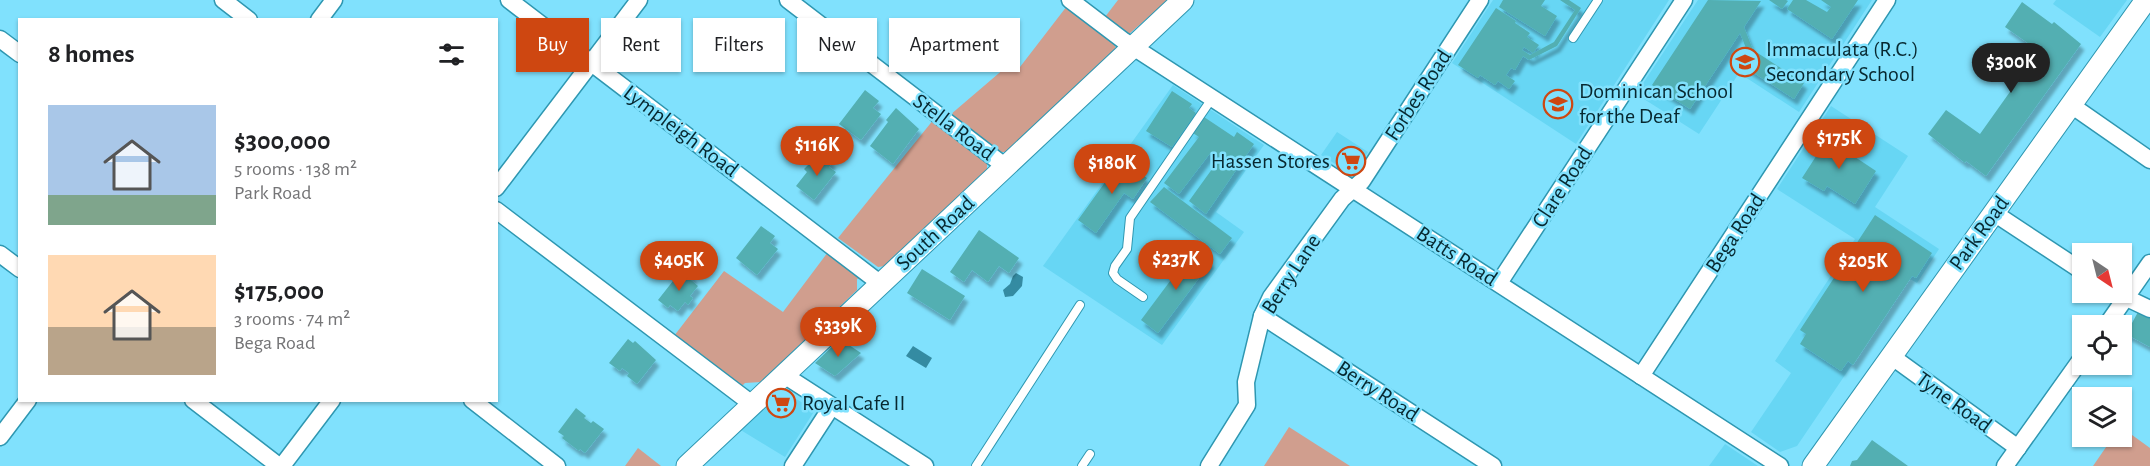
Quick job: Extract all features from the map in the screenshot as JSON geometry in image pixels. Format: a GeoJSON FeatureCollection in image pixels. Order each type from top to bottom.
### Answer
{"type":"FeatureCollection","features":[{"type":"Feature","properties":{"kind":"street"},"geometry":{"type":"LineString","coordinates":[[223,0],[246,18]]}},
{"type":"Feature","properties":{"kind":"street"},"geometry":{"type":"LineString","coordinates":[[320,18],[334,0]]}},
{"type":"Feature","properties":{"kind":"street","name":"Lympleigh Road"},"geometry":{"type":"LineString","coordinates":[[509,0],[881,284]]}},
{"type":"Feature","properties":{"kind":"street"},"geometry":{"type":"LineString","coordinates":[[498,185],[639,0]]}},
{"type":"Feature","properties":{"kind":"street","name":"Stella Road"},"geometry":{"type":"LineString","coordinates":[[788,0],[1006,167]]}},
{"type":"Feature","properties":{"kind":"street","name":"Batts Road"},"geometry":{"type":"LineString","coordinates":[[1070,0],[1134,47],[1780,466]]}},
{"type":"Feature","properties":{"kind":"street","name":"South Road"},"geometry":{"type":"LineString","coordinates":[[687,466],[1183,0]]}},
{"type":"Feature","properties":{"kind":"street","name":"Forbes Road"},"geometry":{"type":"LineString","coordinates":[[1353,188],[1362,182],[1480,0]]}},
{"type":"Feature","properties":{"kind":"street","name":"Clare Road"},"geometry":{"type":"LineString","coordinates":[[1499,283],[1684,0]]}},
{"type":"Feature","properties":{"kind":"street","name":"Bega Road"},"geometry":{"type":"LineString","coordinates":[[1641,376],[1887,0]]}},
{"type":"Feature","properties":{"kind":"street","name":"Park Road"},"geometry":{"type":"LineString","coordinates":[[1813,466],[2146,0]]}},
{"type":"Feature","properties":{"kind":"street"},"geometry":{"type":"LineString","coordinates":[[0,39],[18,52]]}},
{"type":"Feature","properties":{"kind":"street"},"geometry":{"type":"LineString","coordinates":[[2071,105],[2150,160]]}},
{"type":"Feature","properties":{"kind":"street","name":"Berry Lane"},"geometry":{"type":"LineString","coordinates":[[1209,466],[1247,405],[1245,382],[1262,316],[1271,297],[1284,276],[1342,199],[1353,188]]}},
{"type":"Feature","properties":{"kind":"street"},"geometry":{"type":"LineString","coordinates":[[498,212],[752,404]]}},
{"type":"Feature","properties":{"kind":"street"},"geometry":{"type":"LineString","coordinates":[[1994,213],[2072,264]]}},
{"type":"Feature","properties":{"kind":"street"},"geometry":{"type":"LineString","coordinates":[[0,254],[18,267]]}},
{"type":"Feature","properties":{"kind":"street"},"geometry":{"type":"LineString","coordinates":[[2132,283],[2150,263]]}},
{"type":"Feature","properties":{"kind":"street"},"geometry":{"type":"LineString","coordinates":[[2132,300],[2150,309]]}},
{"type":"Feature","properties":{"kind":"street","name":"Berry Road"},"geometry":{"type":"LineString","coordinates":[[1262,316],[1493,466]]}},
{"type":"Feature","properties":{"kind":"street","name":"Tyne Road"},"geometry":{"type":"LineString","coordinates":[[1891,356],[2018,448]]}},
{"type":"Feature","properties":{"kind":"street"},"geometry":{"type":"LineString","coordinates":[[2005,466],[2072,372]]}},
{"type":"Feature","properties":{"kind":"street"},"geometry":{"type":"LineString","coordinates":[[784,375],[925,466]]}},
{"type":"Feature","properties":{"kind":"street"},"geometry":{"type":"LineString","coordinates":[[0,437],[26,402]]}},
{"type":"Feature","properties":{"kind":"street"},"geometry":{"type":"LineString","coordinates":[[196,402],[281,466],[330,402]]}},
{"type":"Feature","properties":{"kind":"street"},"geometry":{"type":"LineString","coordinates":[[475,402],[557,466]]}},
{"type":"Feature","properties":{"kind":"street"},"geometry":{"type":"LineString","coordinates":[[793,466],[832,406]]}},
{"type":"Feature","properties":{"kind":"lane"},"geometry":{"type":"LineString","coordinates":[[1573,38],[1598,0]]}},
{"type":"Feature","properties":{"kind":"lane"},"geometry":{"type":"LineString","coordinates":[[1143,297],[1117,279],[1113,273],[1127,249],[1130,218],[1213,97]]}},
{"type":"Feature","properties":{"kind":"lane"},"geometry":{"type":"LineString","coordinates":[[976,466],[1080,305]]}},
{"type":"Feature","properties":{"kind":"lane"},"geometry":{"type":"LineString","coordinates":[[1082,466],[1090,454]]}},
{"type":"Feature","properties":{"kind":"shaded area"},"geometry":{"type":"Polygon","coordinates":[[[1118,0],[1168,0],[1129,34],[1105,17],[1118,0]]]}},
{"type":"Feature","properties":{"kind":"shaded area","name":"Dominican School for the Deaf"},"geometry":{"type":"Polygon","coordinates":[[[1493,0],[1669,0],[1576,144],[1452,63],[1493,0]]]}},
{"type":"Feature","properties":{"kind":"shaded area","name":"Immaculata (R.C.) Secondary School"},"geometry":{"type":"Polygon","coordinates":[[[1698,0],[1872,0],[1799,112],[1739,73],[1699,134],[1636,94],[1698,0]]]}},
{"type":"Feature","properties":{"kind":"shaded area"},"geometry":{"type":"Polygon","coordinates":[[[2056,0],[2127,0],[2100,37],[2053,4],[2056,0]]]}},
{"type":"Feature","properties":{"kind":"shaded area"},"geometry":{"type":"Polygon","coordinates":[[[1067,6],[1113,42],[1116,48],[1006,152],[999,152],[950,115],[1000,72],[1020,72],[1020,67],[1067,6]]]}},
{"type":"Feature","properties":{"kind":"shaded area"},"geometry":{"type":"Polygon","coordinates":[[[1173,85],[1264,145],[1216,212],[1244,232],[1162,345],[1043,266],[1173,85]]]}},
{"type":"Feature","properties":{"kind":"shaded area"},"geometry":{"type":"Polygon","coordinates":[[[1831,106],[1908,156],[1875,207],[1939,249],[1917,283],[1910,279],[1797,446],[1780,452],[1751,432],[1791,373],[1775,361],[1855,239],[1777,189],[1831,106]]]}},
{"type":"Feature","properties":{"kind":"shaded area"},"geometry":{"type":"Polygon","coordinates":[[[934,119],[984,158],[987,169],[885,266],[878,267],[838,238],[934,119]]]}},
{"type":"Feature","properties":{"kind":"shaded area"},"geometry":{"type":"Polygon","coordinates":[[[1337,132],[1368,152],[1357,169],[1348,172],[1321,155],[1337,132]]]}},
{"type":"Feature","properties":{"kind":"shaded area"},"geometry":{"type":"Polygon","coordinates":[[[828,252],[860,278],[857,279],[857,290],[761,382],[745,383],[741,387],[674,336],[724,271],[783,312],[828,252]]]}},
{"type":"Feature","properties":{"kind":"shaded area"},"geometry":{"type":"Polygon","coordinates":[[[1016,273],[1023,277],[1022,286],[1013,296],[1005,297],[1003,290],[1010,284],[1016,273]]]}},
{"type":"Feature","properties":{"kind":"shaded area"},"geometry":{"type":"Polygon","coordinates":[[[913,346],[932,358],[926,368],[906,356],[913,346]]]}},
{"type":"Feature","properties":{"kind":"shaded area"},"geometry":{"type":"Polygon","coordinates":[[[786,393],[815,410],[785,457],[739,429],[778,395],[786,393]]]}},
{"type":"Feature","properties":{"kind":"shaded area"},"geometry":{"type":"Polygon","coordinates":[[[1289,427],[1350,466],[1264,466],[1289,427]]]}},
{"type":"Feature","properties":{"kind":"shaded area"},"geometry":{"type":"Polygon","coordinates":[[[2132,435],[2150,448],[2150,466],[2093,466],[2106,447],[2132,447],[2132,435]]]}},
{"type":"Feature","properties":{"kind":"shaded area"},"geometry":{"type":"Polygon","coordinates":[[[1725,444],[1758,466],[1709,466],[1725,444]]]}},
{"type":"Feature","properties":{"kind":"shaded area"},"geometry":{"type":"Polygon","coordinates":[[[638,448],[661,466],[625,466],[638,448]]]}},
{"type":"Feature","properties":{"kind":"building"},"geometry":{"type":"Polygon","coordinates":[[[1503,0],[1545,0],[1541,6],[1557,16],[1545,36],[1499,7],[1503,0]]]}},
{"type":"Feature","properties":{"kind":"building"},"geometry":{"type":"Polygon","coordinates":[[[1560,0],[1569,0],[1581,8],[1557,46],[1529,60],[1523,56],[1515,70],[1511,68],[1506,75],[1515,81],[1509,89],[1498,81],[1495,85],[1480,75],[1478,78],[1458,65],[1496,8],[1530,33],[1527,37],[1539,45],[1533,53],[1524,47],[1522,50],[1530,55],[1554,42],[1575,10],[1560,0]]]}},
{"type":"Feature","properties":{"kind":"building"},"geometry":{"type":"Polygon","coordinates":[[[1708,0],[1761,1],[1744,27],[1753,50],[1804,83],[1794,99],[1737,62],[1746,48],[1740,33],[1690,109],[1652,85],[1708,0]]]}},
{"type":"Feature","properties":{"kind":"building"},"geometry":{"type":"Polygon","coordinates":[[[1769,0],[1786,0],[1788,1],[1782,9],[1769,0]]]}},
{"type":"Feature","properties":{"kind":"building"},"geometry":{"type":"Polygon","coordinates":[[[1793,0],[1806,0],[1827,12],[1831,7],[1821,0],[1858,0],[1832,39],[1787,9],[1793,0]]]}},
{"type":"Feature","properties":{"kind":"building"},"geometry":{"type":"Polygon","coordinates":[[[2022,2],[2052,24],[2054,22],[2081,44],[1986,176],[1928,134],[1946,110],[1980,134],[2039,51],[2005,27],[2022,2]]]}},
{"type":"Feature","properties":{"kind":"building"},"geometry":{"type":"Polygon","coordinates":[[[865,90],[879,101],[873,108],[881,114],[861,140],[839,124],[865,90]]]}},
{"type":"Feature","properties":{"kind":"building"},"geometry":{"type":"Polygon","coordinates":[[[1172,91],[1192,104],[1189,108],[1196,113],[1172,147],[1146,131],[1172,91]]]}},
{"type":"Feature","properties":{"kind":"building"},"geometry":{"type":"Polygon","coordinates":[[[896,108],[919,129],[893,164],[870,146],[896,108]]]}},
{"type":"Feature","properties":{"kind":"building"},"geometry":{"type":"Polygon","coordinates":[[[1204,117],[1234,137],[1237,132],[1254,144],[1206,214],[1189,201],[1220,158],[1211,152],[1179,194],[1164,183],[1199,137],[1193,133],[1204,117]]]}},
{"type":"Feature","properties":{"kind":"building"},"geometry":{"type":"Polygon","coordinates":[[[1831,133],[1853,147],[1849,153],[1876,171],[1855,204],[1827,186],[1824,191],[1802,178],[1831,133]]]}},
{"type":"Feature","properties":{"kind":"building"},"geometry":{"type":"Polygon","coordinates":[[[823,154],[833,162],[829,167],[836,172],[814,200],[796,186],[807,172],[804,169],[809,164],[812,166],[823,154]]]}},
{"type":"Feature","properties":{"kind":"building"},"geometry":{"type":"Polygon","coordinates":[[[1121,160],[1147,178],[1133,199],[1124,193],[1096,233],[1078,220],[1121,160]]]}},
{"type":"Feature","properties":{"kind":"building"},"geometry":{"type":"Polygon","coordinates":[[[1164,187],[1232,238],[1220,254],[1150,202],[1164,187]]]}},
{"type":"Feature","properties":{"kind":"building"},"geometry":{"type":"Polygon","coordinates":[[[1875,215],[1932,253],[1916,278],[1912,276],[1853,365],[1848,361],[1841,371],[1800,344],[1806,334],[1800,330],[1875,215]]]}},
{"type":"Feature","properties":{"kind":"building"},"geometry":{"type":"Polygon","coordinates":[[[761,226],[775,236],[770,243],[778,249],[757,275],[736,258],[761,226]]]}},
{"type":"Feature","properties":{"kind":"building"},"geometry":{"type":"Polygon","coordinates":[[[979,230],[1019,258],[1009,273],[999,266],[988,282],[972,270],[964,282],[950,272],[979,230]]]}},
{"type":"Feature","properties":{"kind":"building"},"geometry":{"type":"Polygon","coordinates":[[[1194,249],[1211,262],[1158,333],[1141,320],[1194,249]]]}},
{"type":"Feature","properties":{"kind":"building"},"geometry":{"type":"Polygon","coordinates":[[[922,269],[965,296],[950,320],[907,293],[922,269]]]}},
{"type":"Feature","properties":{"kind":"building"},"geometry":{"type":"Polygon","coordinates":[[[680,272],[685,276],[688,272],[694,277],[691,280],[698,286],[690,296],[693,298],[688,305],[685,302],[678,311],[670,305],[668,308],[658,300],[680,272]]]}},
{"type":"Feature","properties":{"kind":"building"},"geometry":{"type":"Polygon","coordinates":[[[2138,312],[2150,318],[2150,347],[2132,337],[2132,323],[2138,312]]]}},
{"type":"Feature","properties":{"kind":"building"},"geometry":{"type":"Polygon","coordinates":[[[628,339],[633,343],[635,341],[656,360],[637,384],[627,376],[629,373],[622,368],[620,371],[609,363],[628,339]]]}},
{"type":"Feature","properties":{"kind":"building"},"geometry":{"type":"Polygon","coordinates":[[[840,339],[861,353],[835,376],[815,363],[840,339]]]}},
{"type":"Feature","properties":{"kind":"building"},"geometry":{"type":"Polygon","coordinates":[[[576,408],[586,416],[584,418],[604,429],[585,453],[562,438],[564,436],[558,432],[576,408]]]}},
{"type":"Feature","properties":{"kind":"building"},"geometry":{"type":"Polygon","coordinates":[[[1872,440],[1908,466],[1850,466],[1872,440]]]}},
{"type":"Feature","properties":{"kind":"place","name":"Immaculata (R.C.) Secondary School"},"geometry":{"type":"Point","coordinates":[1745,62]}},
{"type":"Feature","properties":{"kind":"place","name":"Dominican School for the Deaf"},"geometry":{"type":"Point","coordinates":[1558,104]}},
{"type":"Feature","properties":{"kind":"place","name":"Hassen Stores"},"geometry":{"type":"Point","coordinates":[1351,161]}},
{"type":"Feature","properties":{"kind":"place","name":"Royal Cafe II"},"geometry":{"type":"Point","coordinates":[781,403]}}]}
